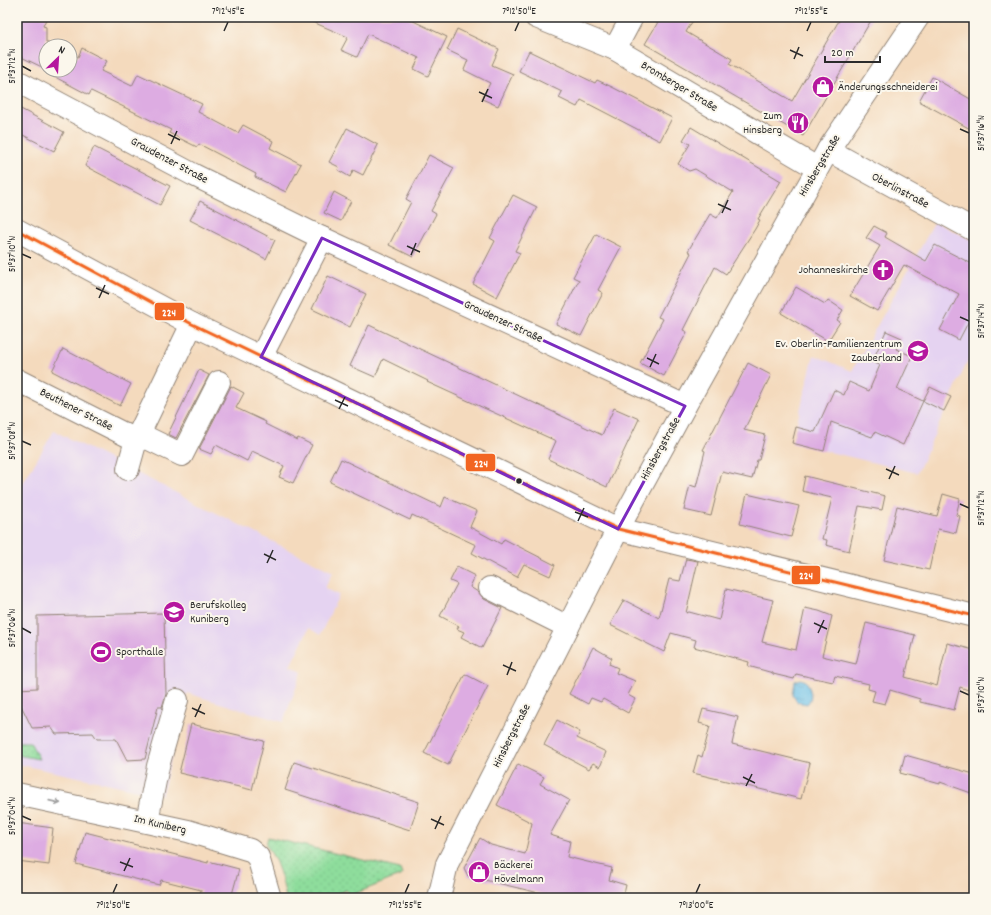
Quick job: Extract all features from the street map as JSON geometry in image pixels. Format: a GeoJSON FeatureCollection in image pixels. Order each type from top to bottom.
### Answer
{"type":"FeatureCollection","features":[{"type":"Feature","properties":{"kind":"street","name":"Bromberger Straße"},"geometry":{"type":"LineString","coordinates":[[536,17],[615,49],[817,168]]}},
{"type":"Feature","properties":{"kind":"street"},"geometry":{"type":"LineString","coordinates":[[615,49],[632,17]]}},
{"type":"Feature","properties":{"kind":"street","name":"Hinsbergstraße"},"geometry":{"type":"LineString","coordinates":[[439,898],[447,864],[618,529],[817,168],[918,17]]}},
{"type":"Feature","properties":{"kind":"street","name":"Graudenzer Straße"},"geometry":{"type":"LineString","coordinates":[[17,81],[194,175],[322,238],[685,406]]}},
{"type":"Feature","properties":{"kind":"street","name":"Oberlinstraße"},"geometry":{"type":"LineString","coordinates":[[828,150],[974,230]]}},
{"type":"Feature","properties":{"kind":"street"},"geometry":{"type":"LineString","coordinates":[[17,230],[192,324],[618,529],[974,616]]}},
{"type":"Feature","properties":{"kind":"street"},"geometry":{"type":"LineString","coordinates":[[261,357],[322,238]]}},
{"type":"Feature","properties":{"kind":"street"},"geometry":{"type":"LineString","coordinates":[[128,469],[137,437],[192,324]]}},
{"type":"Feature","properties":{"kind":"street","name":"Beuthener Straße"},"geometry":{"type":"LineString","coordinates":[[17,380],[137,437],[182,456],[219,382]]}},
{"type":"Feature","properties":{"kind":"street"},"geometry":{"type":"LineString","coordinates":[[490,588],[568,627]]}},
{"type":"Feature","properties":{"kind":"street"},"geometry":{"type":"LineString","coordinates":[[147,821],[158,766],[177,700]]}},
{"type":"Feature","properties":{"kind":"street","name":"Im Kuniberg"},"geometry":{"type":"LineString","coordinates":[[17,794],[147,821],[188,831],[250,850],[258,857],[270,898]]}},
{"type":"Feature","properties":{"kind":"highlighted area"},"geometry":{"type":"Polygon","coordinates":[[[322,238],[685,406],[618,529],[261,357],[322,238]]]}},
{"type":"Feature","properties":{"kind":"shaded area","name":"Ev. Oberlin-Familienzentrum Zauberland"},"geometry":{"type":"Polygon","coordinates":[[[935,222],[974,241],[974,347],[917,473],[792,443],[814,355],[852,371],[935,222]]]}},
{"type":"Feature","properties":{"kind":"shaded area","name":"Berufskolleg Kuniberg"},"geometry":{"type":"Polygon","coordinates":[[[54,431],[333,572],[325,588],[339,595],[320,635],[309,628],[290,666],[302,672],[283,722],[187,693],[162,795],[17,764],[17,493],[54,431]]]}},
{"type":"Feature","properties":{"kind":"green space"},"geometry":{"type":"Polygon","coordinates":[[[17,742],[30,742],[39,759],[17,755],[17,742]]]}},
{"type":"Feature","properties":{"kind":"green space"},"geometry":{"type":"Polygon","coordinates":[[[268,837],[400,869],[402,875],[349,896],[346,890],[327,898],[286,898],[277,864],[266,845],[268,837]]]}},
{"type":"Feature","properties":{"kind":"water"},"geometry":{"type":"Polygon","coordinates":[[[801,679],[806,681],[810,690],[811,696],[807,704],[797,702],[793,695],[795,681],[801,679]]]}},
{"type":"Feature","properties":{"kind":"building"},"geometry":{"type":"Polygon","coordinates":[[[17,17],[47,17],[43,26],[46,27],[46,38],[38,38],[38,65],[17,55],[17,17]]]}},
{"type":"Feature","properties":{"kind":"building"},"geometry":{"type":"Polygon","coordinates":[[[301,17],[405,17],[447,37],[428,76],[414,69],[419,58],[368,34],[357,57],[341,50],[348,37],[301,17]]]}},
{"type":"Feature","properties":{"kind":"building"},"geometry":{"type":"Polygon","coordinates":[[[661,17],[695,17],[686,32],[732,59],[729,64],[792,101],[841,17],[873,17],[803,136],[645,44],[661,17]]]}},
{"type":"Feature","properties":{"kind":"building"},"geometry":{"type":"Polygon","coordinates":[[[457,29],[499,49],[492,65],[513,74],[498,106],[482,99],[490,83],[464,70],[468,60],[447,50],[457,29]]]}},
{"type":"Feature","properties":{"kind":"building"},"geometry":{"type":"Polygon","coordinates":[[[82,48],[107,61],[101,71],[132,86],[138,74],[202,104],[198,112],[238,133],[243,125],[273,141],[270,148],[301,164],[286,192],[255,177],[256,174],[199,144],[197,147],[169,133],[171,130],[91,91],[89,95],[57,78],[78,78],[78,57],[82,48]]]}},
{"type":"Feature","properties":{"kind":"building"},"geometry":{"type":"Polygon","coordinates":[[[529,51],[595,83],[597,80],[612,87],[672,118],[660,141],[581,100],[577,107],[559,98],[562,92],[519,71],[529,51]]]}},
{"type":"Feature","properties":{"kind":"building"},"geometry":{"type":"Polygon","coordinates":[[[932,77],[974,101],[974,131],[919,101],[932,77]]]}},
{"type":"Feature","properties":{"kind":"building"},"geometry":{"type":"Polygon","coordinates":[[[17,107],[64,132],[54,151],[17,132],[17,107]]]}},
{"type":"Feature","properties":{"kind":"building"},"geometry":{"type":"Polygon","coordinates":[[[691,127],[781,181],[758,219],[760,220],[755,229],[726,274],[715,267],[683,330],[687,332],[664,376],[640,363],[663,319],[658,317],[691,253],[688,251],[710,214],[717,218],[733,192],[695,169],[689,171],[678,164],[690,144],[683,140],[691,127]]]}},
{"type":"Feature","properties":{"kind":"building"},"geometry":{"type":"Polygon","coordinates":[[[347,128],[378,145],[363,175],[353,170],[350,177],[338,170],[339,167],[329,162],[347,128]]]}},
{"type":"Feature","properties":{"kind":"building"},"geometry":{"type":"Polygon","coordinates":[[[94,147],[170,186],[160,205],[85,166],[94,147]]]}},
{"type":"Feature","properties":{"kind":"building"},"geometry":{"type":"Polygon","coordinates":[[[429,155],[454,168],[431,211],[436,214],[413,257],[389,245],[411,202],[406,199],[429,155]]]}},
{"type":"Feature","properties":{"kind":"building"},"geometry":{"type":"Polygon","coordinates":[[[334,192],[351,201],[341,221],[324,213],[334,192]]]}},
{"type":"Feature","properties":{"kind":"building"},"geometry":{"type":"Polygon","coordinates":[[[513,195],[537,207],[515,251],[520,253],[497,297],[473,284],[495,241],[490,238],[513,195]]]}},
{"type":"Feature","properties":{"kind":"building"},"geometry":{"type":"Polygon","coordinates":[[[200,201],[275,240],[266,259],[190,220],[200,201]]]}},
{"type":"Feature","properties":{"kind":"building"},"geometry":{"type":"Polygon","coordinates":[[[874,226],[887,233],[885,237],[926,261],[935,245],[974,265],[974,311],[959,340],[940,330],[959,294],[904,265],[877,311],[850,296],[880,246],[866,238],[874,226]]]}},
{"type":"Feature","properties":{"kind":"building"},"geometry":{"type":"Polygon","coordinates":[[[596,234],[621,247],[598,290],[603,293],[581,336],[556,324],[579,280],[573,277],[596,234]]]}},
{"type":"Feature","properties":{"kind":"building"},"geometry":{"type":"Polygon","coordinates":[[[328,276],[366,294],[350,327],[312,309],[328,276]]]}},
{"type":"Feature","properties":{"kind":"building"},"geometry":{"type":"Polygon","coordinates":[[[796,287],[825,304],[828,300],[843,310],[837,320],[840,322],[828,341],[781,313],[796,287]]]}},
{"type":"Feature","properties":{"kind":"building"},"geometry":{"type":"Polygon","coordinates":[[[369,325],[602,435],[614,408],[639,419],[607,487],[548,459],[556,441],[427,382],[428,381],[383,359],[375,377],[350,366],[369,325]]]}},
{"type":"Feature","properties":{"kind":"building"},"geometry":{"type":"Polygon","coordinates":[[[886,331],[902,338],[896,349],[912,356],[897,389],[923,401],[903,445],[875,432],[872,437],[831,422],[824,451],[792,443],[796,427],[815,432],[834,390],[844,395],[849,382],[869,391],[880,365],[872,362],[886,331]]]}},
{"type":"Feature","properties":{"kind":"building"},"geometry":{"type":"Polygon","coordinates":[[[63,349],[131,384],[120,406],[52,371],[63,349]]]}},
{"type":"Feature","properties":{"kind":"building"},"geometry":{"type":"Polygon","coordinates":[[[748,363],[771,375],[744,430],[765,435],[759,460],[757,460],[752,479],[722,472],[711,516],[684,510],[690,485],[696,487],[705,451],[703,450],[748,363]]]}},
{"type":"Feature","properties":{"kind":"building"},"geometry":{"type":"Polygon","coordinates":[[[199,370],[209,375],[176,438],[168,434],[199,370]]]}},
{"type":"Feature","properties":{"kind":"building"},"geometry":{"type":"Polygon","coordinates":[[[231,386],[244,393],[236,408],[266,422],[265,424],[297,440],[298,438],[312,445],[293,483],[279,477],[284,466],[252,451],[247,461],[216,445],[211,454],[199,449],[231,386]]]}},
{"type":"Feature","properties":{"kind":"building"},"geometry":{"type":"Polygon","coordinates":[[[930,387],[951,397],[944,411],[923,401],[930,387]]]}},
{"type":"Feature","properties":{"kind":"building"},"geometry":{"type":"Polygon","coordinates":[[[341,459],[441,507],[445,497],[477,511],[470,527],[501,544],[504,539],[555,565],[550,576],[524,564],[517,577],[472,553],[476,545],[412,515],[410,520],[330,482],[341,459]]]}},
{"type":"Feature","properties":{"kind":"building"},"geometry":{"type":"Polygon","coordinates":[[[805,476],[885,496],[882,510],[859,506],[849,551],[826,545],[827,540],[822,539],[832,498],[802,491],[805,476]]]}},
{"type":"Feature","properties":{"kind":"building"},"geometry":{"type":"Polygon","coordinates":[[[747,494],[799,506],[791,537],[740,524],[747,494]]]}},
{"type":"Feature","properties":{"kind":"building"},"geometry":{"type":"Polygon","coordinates":[[[943,494],[960,499],[956,515],[960,516],[956,533],[938,529],[929,570],[884,560],[897,506],[937,516],[943,494]]]}},
{"type":"Feature","properties":{"kind":"building"},"geometry":{"type":"Polygon","coordinates":[[[686,559],[698,561],[686,613],[689,612],[719,620],[726,589],[773,600],[762,642],[796,650],[805,608],[819,611],[832,616],[822,656],[856,664],[866,623],[915,635],[905,677],[937,686],[947,643],[974,650],[974,664],[968,690],[960,687],[954,710],[920,702],[920,699],[890,690],[885,704],[872,701],[875,691],[868,689],[869,684],[835,676],[833,682],[796,674],[794,679],[773,674],[748,666],[749,662],[694,647],[696,640],[671,633],[664,652],[610,625],[624,600],[659,618],[669,579],[680,581],[686,559]]]}},
{"type":"Feature","properties":{"kind":"building"},"geometry":{"type":"Polygon","coordinates":[[[457,567],[475,576],[470,587],[478,592],[484,599],[502,608],[482,648],[461,637],[464,632],[457,629],[459,626],[440,616],[457,584],[450,581],[457,567]]]}},
{"type":"Feature","properties":{"kind":"building","name":"Sporthalle"},"geometry":{"type":"Polygon","coordinates":[[[164,613],[166,694],[162,707],[158,707],[145,759],[127,760],[116,739],[97,739],[93,733],[56,734],[51,727],[32,728],[17,697],[17,689],[37,688],[37,616],[164,613]]]}},
{"type":"Feature","properties":{"kind":"building"},"geometry":{"type":"Polygon","coordinates":[[[593,647],[612,658],[609,664],[618,668],[616,673],[635,681],[628,695],[635,699],[628,713],[603,699],[601,702],[591,698],[588,704],[569,694],[593,647]]]}},
{"type":"Feature","properties":{"kind":"building"},"geometry":{"type":"Polygon","coordinates":[[[465,674],[488,686],[448,765],[424,753],[465,674]]]}},
{"type":"Feature","properties":{"kind":"building"},"geometry":{"type":"Polygon","coordinates":[[[703,709],[738,717],[732,744],[810,763],[801,799],[693,773],[698,755],[702,757],[710,726],[699,723],[703,709]]]}},
{"type":"Feature","properties":{"kind":"building"},"geometry":{"type":"Polygon","coordinates":[[[557,720],[580,732],[577,738],[606,752],[600,767],[593,763],[589,769],[544,745],[557,720]]]}},
{"type":"Feature","properties":{"kind":"building"},"geometry":{"type":"Polygon","coordinates":[[[191,724],[264,741],[252,790],[179,773],[191,724]]]}},
{"type":"Feature","properties":{"kind":"building"},"geometry":{"type":"Polygon","coordinates":[[[905,755],[974,774],[974,794],[940,782],[940,784],[900,773],[905,755]]]}},
{"type":"Feature","properties":{"kind":"building"},"geometry":{"type":"Polygon","coordinates":[[[294,762],[419,802],[410,830],[285,790],[294,762]]]}},
{"type":"Feature","properties":{"kind":"building"},"geometry":{"type":"Polygon","coordinates":[[[518,764],[544,777],[540,784],[569,800],[550,835],[570,841],[567,857],[612,868],[609,880],[626,885],[623,898],[560,898],[468,876],[464,868],[480,838],[491,845],[525,854],[532,823],[497,805],[518,764]]]}},
{"type":"Feature","properties":{"kind":"building"},"geometry":{"type":"Polygon","coordinates":[[[17,823],[53,828],[49,865],[17,861],[17,823]]]}},
{"type":"Feature","properties":{"kind":"building"},"geometry":{"type":"Polygon","coordinates":[[[85,832],[208,863],[208,861],[239,869],[231,898],[199,898],[201,890],[161,880],[159,885],[76,864],[85,832]]]}},
{"type":"Feature","properties":{"kind":"transit line","name":"224"},"geometry":{"type":"LineString","coordinates":[[17,230],[192,324],[618,529],[974,616]]}},
{"type":"Feature","properties":{"kind":"place","name":"Änderungsschneiderei"},"geometry":{"type":"Point","coordinates":[823,87]}},
{"type":"Feature","properties":{"kind":"place","name":"Zum Hinsberg"},"geometry":{"type":"Point","coordinates":[798,123]}},
{"type":"Feature","properties":{"kind":"place","name":"Johanneskirche"},"geometry":{"type":"Point","coordinates":[883,270]}},
{"type":"Feature","properties":{"kind":"place","name":"Ev. Oberlin-Familienzentrum Zauberland"},"geometry":{"type":"Point","coordinates":[918,351]}},
{"type":"Feature","properties":{"kind":"place","name":"Berufskolleg Kuniberg"},"geometry":{"type":"Point","coordinates":[174,612]}},
{"type":"Feature","properties":{"kind":"place","name":"Sporthalle"},"geometry":{"type":"Point","coordinates":[101,652]}},
{"type":"Feature","properties":{"kind":"place","name":"Bäckerei Hövelmann"},"geometry":{"type":"Point","coordinates":[479,872]}}]}
